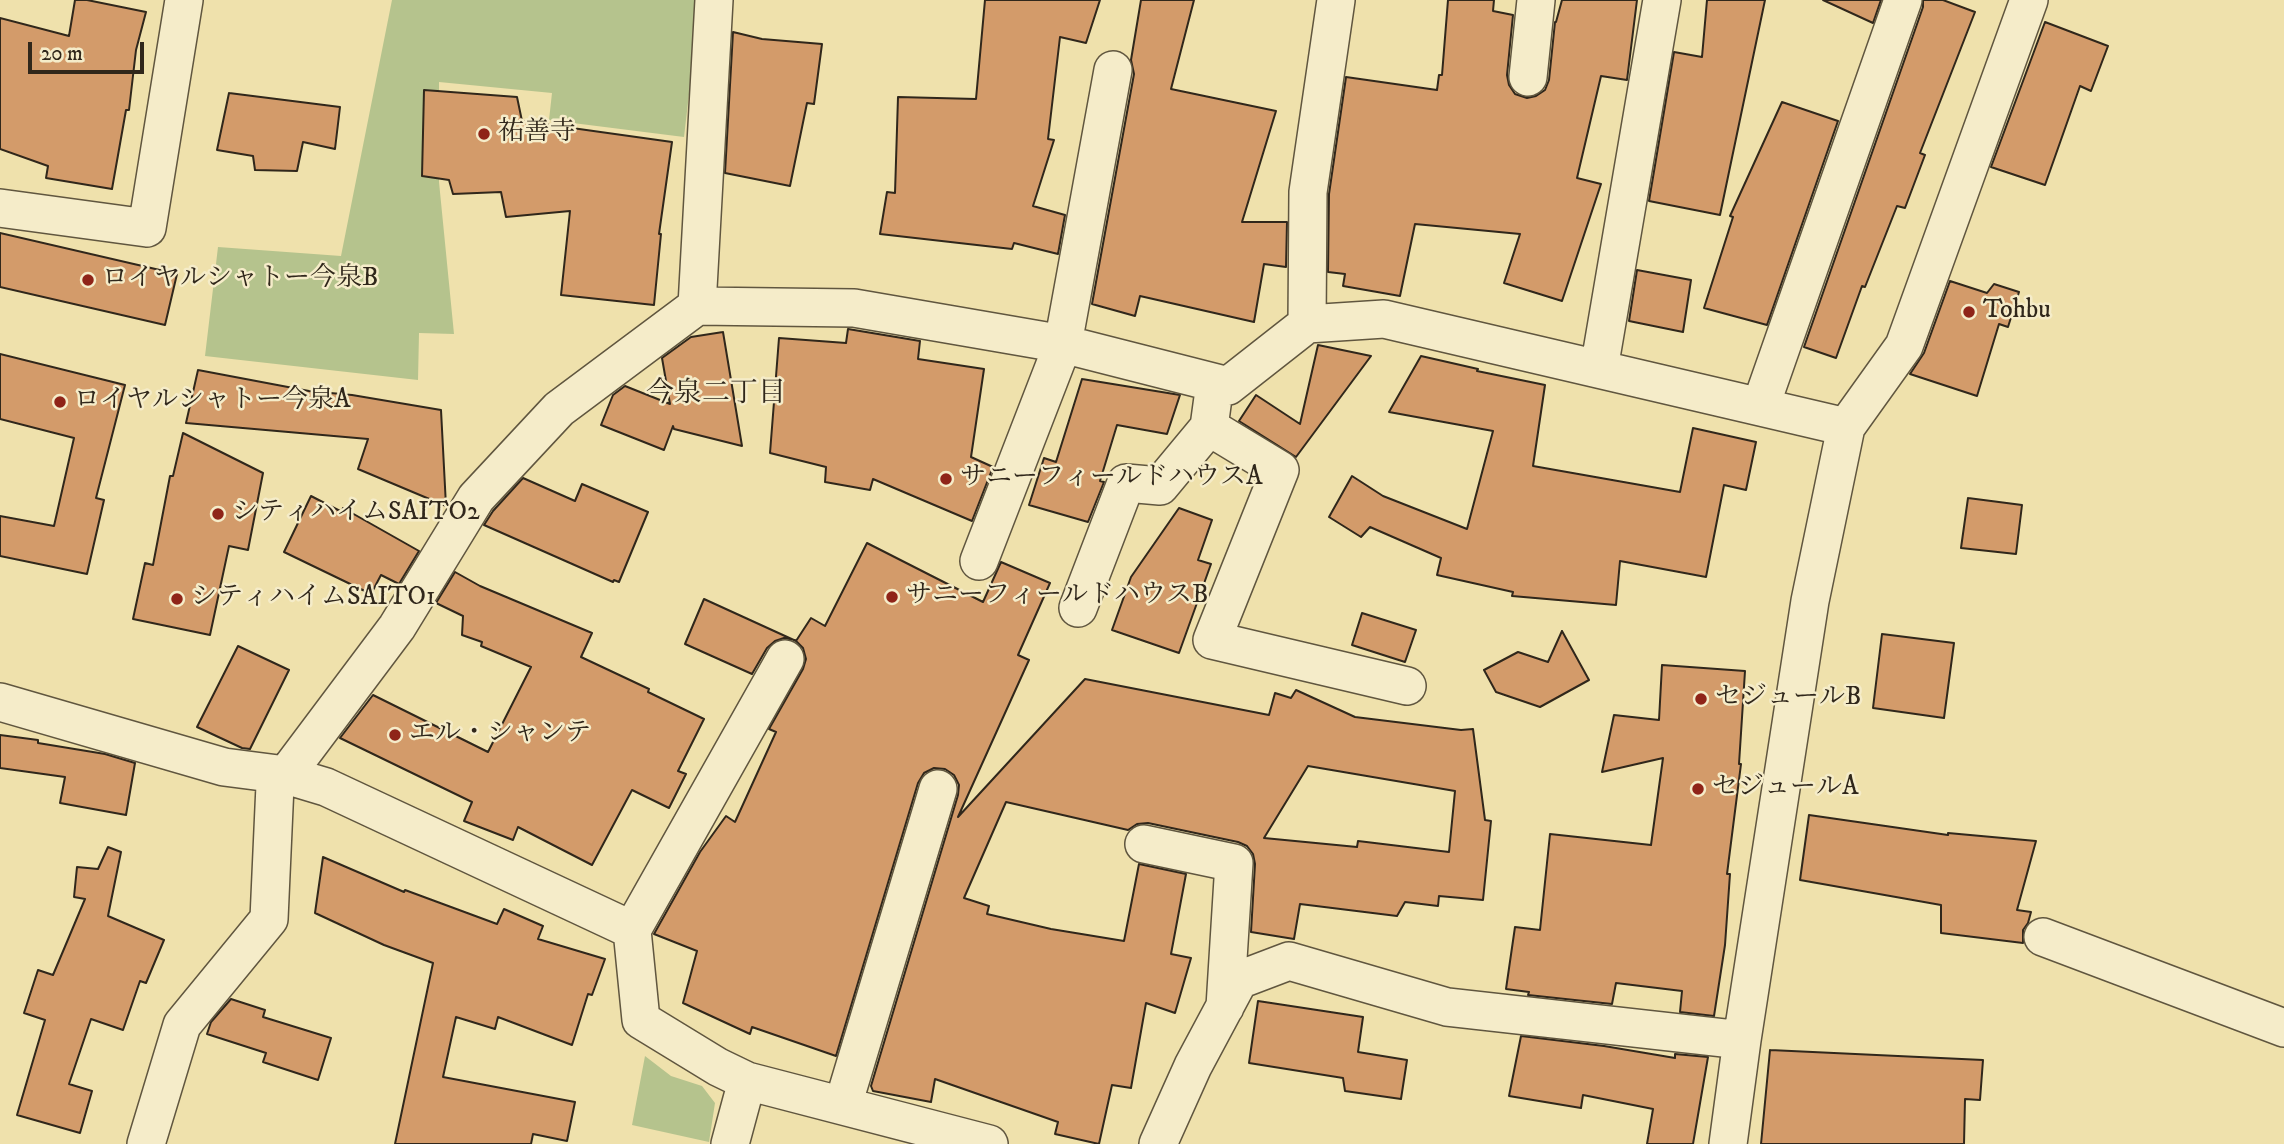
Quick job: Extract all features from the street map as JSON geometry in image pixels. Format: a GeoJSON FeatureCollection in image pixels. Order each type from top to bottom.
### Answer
{"type":"FeatureCollection","features":[{"type":"Feature","properties":{"kind":"street"},"geometry":{"type":"LineString","coordinates":[[0,208],[147,229],[184,0]]}},
{"type":"Feature","properties":{"kind":"street"},"geometry":{"type":"LineString","coordinates":[[697,306],[714,0]]}},
{"type":"Feature","properties":{"kind":"street"},"geometry":{"type":"LineString","coordinates":[[1307,324],[1308,192],[1336,0]]}},
{"type":"Feature","properties":{"kind":"street"},"geometry":{"type":"LineString","coordinates":[[1528,76],[1536,0]]}},
{"type":"Feature","properties":{"kind":"street"},"geometry":{"type":"LineString","coordinates":[[1600,369],[1662,0]]}},
{"type":"Feature","properties":{"kind":"street"},"geometry":{"type":"LineString","coordinates":[[1761,405],[1903,0]]}},
{"type":"Feature","properties":{"kind":"street"},"geometry":{"type":"LineString","coordinates":[[1728,1144],[1810,601],[1846,427],[1903,346],[2029,0]]}},
{"type":"Feature","properties":{"kind":"street"},"geometry":{"type":"LineString","coordinates":[[979,561],[1063,344],[1113,69]]}},
{"type":"Feature","properties":{"kind":"street"},"geometry":{"type":"LineString","coordinates":[[146,1144],[183,1025],[269,919],[275,785],[286,775],[397,627],[476,498],[559,408],[697,306],[853,308],[1063,344],[1228,386],[1307,324],[1384,319],[1846,427]]}},
{"type":"Feature","properties":{"kind":"street"},"geometry":{"type":"LineString","coordinates":[[1077,608],[1126,483],[1160,486],[1209,427],[1215,383]]}},
{"type":"Feature","properties":{"kind":"street"},"geometry":{"type":"LineString","coordinates":[[1209,427],[1280,470],[1212,640],[1407,686]]}},
{"type":"Feature","properties":{"kind":"street"},"geometry":{"type":"LineString","coordinates":[[785,659],[632,930],[640,1020],[718,1067],[747,1080],[843,1105],[931,1136],[989,1144]]}},
{"type":"Feature","properties":{"kind":"street"},"geometry":{"type":"LineString","coordinates":[[0,702],[224,767],[286,775],[326,787],[632,930]]}},
{"type":"Feature","properties":{"kind":"street"},"geometry":{"type":"LineString","coordinates":[[843,1105],[938,789]]}},
{"type":"Feature","properties":{"kind":"street"},"geometry":{"type":"LineString","coordinates":[[1144,844],[1234,863],[1224,1008]]}},
{"type":"Feature","properties":{"kind":"street"},"geometry":{"type":"LineString","coordinates":[[2043,937],[2284,1028]]}},
{"type":"Feature","properties":{"kind":"street"},"geometry":{"type":"LineString","coordinates":[[1158,1144],[1193,1066],[1239,981],[1289,961],[1447,1007],[1742,1040]]}},
{"type":"Feature","properties":{"kind":"street"},"geometry":{"type":"LineString","coordinates":[[730,1144],[747,1080]]}},
{"type":"Feature","properties":{"kind":"green space"},"geometry":{"type":"Polygon","coordinates":[[[392,0],[700,0],[684,137],[549,120],[552,93],[439,82],[439,182],[454,334],[419,333],[418,380],[205,356],[218,247],[341,256],[392,0]]]}},
{"type":"Feature","properties":{"kind":"green space"},"geometry":{"type":"Polygon","coordinates":[[[645,1056],[671,1076],[702,1086],[715,1103],[709,1142],[632,1125],[645,1056]]]}},
{"type":"Feature","properties":{"kind":"building"},"geometry":{"type":"Polygon","coordinates":[[[75,0],[146,12],[136,50],[129,110],[126,110],[112,189],[46,178],[48,166],[0,149],[0,18],[69,36],[75,0]]]}},
{"type":"Feature","properties":{"kind":"building"},"geometry":{"type":"Polygon","coordinates":[[[985,0],[1100,0],[1086,43],[1060,37],[1048,139],[1054,140],[1033,206],[1065,215],[1058,254],[1014,243],[1012,249],[880,234],[887,192],[895,193],[898,97],[976,99],[985,0]]]}},
{"type":"Feature","properties":{"kind":"building"},"geometry":{"type":"Polygon","coordinates":[[[1141,0],[1194,0],[1171,89],[1276,111],[1242,222],[1287,222],[1286,267],[1264,264],[1254,322],[1140,296],[1135,316],[1092,304],[1134,74],[1131,60],[1141,0]]]}},
{"type":"Feature","properties":{"kind":"building"},"geometry":{"type":"Polygon","coordinates":[[[1448,0],[1494,0],[1493,11],[1513,15],[1507,75],[1515,94],[1527,98],[1545,90],[1549,80],[1555,22],[1562,0],[1637,0],[1627,80],[1601,76],[1577,178],[1601,184],[1562,301],[1504,283],[1520,234],[1415,224],[1400,296],[1343,286],[1345,274],[1328,272],[1329,194],[1346,77],[1437,90],[1439,75],[1442,75],[1448,0]]]}},
{"type":"Feature","properties":{"kind":"building"},"geometry":{"type":"Polygon","coordinates":[[[1707,0],[1765,0],[1720,215],[1649,201],[1674,52],[1702,57],[1707,0]]]}},
{"type":"Feature","properties":{"kind":"building"},"geometry":{"type":"Polygon","coordinates":[[[1823,0],[1881,0],[1873,23],[1823,0]]]}},
{"type":"Feature","properties":{"kind":"building"},"geometry":{"type":"Polygon","coordinates":[[[1923,0],[1943,0],[1975,12],[1920,153],[1925,155],[1905,208],[1897,206],[1865,287],[1862,286],[1836,358],[1804,347],[1923,7],[1923,0]]]}},
{"type":"Feature","properties":{"kind":"building"},"geometry":{"type":"Polygon","coordinates":[[[2045,22],[2108,46],[2091,91],[2080,86],[2045,185],[1991,167],[2045,22]]]}},
{"type":"Feature","properties":{"kind":"building"},"geometry":{"type":"Polygon","coordinates":[[[733,32],[762,39],[822,44],[814,104],[807,103],[790,186],[725,173],[733,32]]]}},
{"type":"Feature","properties":{"kind":"building"},"geometry":{"type":"Polygon","coordinates":[[[424,90],[517,97],[522,121],[672,142],[659,234],[654,305],[561,295],[570,211],[506,217],[501,192],[453,194],[449,180],[422,176],[424,90]]]}},
{"type":"Feature","properties":{"kind":"building"},"geometry":{"type":"Polygon","coordinates":[[[229,93],[340,107],[335,149],[303,142],[297,171],[255,170],[253,156],[217,150],[229,93]]]}},
{"type":"Feature","properties":{"kind":"building"},"geometry":{"type":"Polygon","coordinates":[[[1782,102],[1838,121],[1767,325],[1704,308],[1733,217],[1730,216],[1782,102]]]}},
{"type":"Feature","properties":{"kind":"building","name":"ロイヤルシャトー今泉B"},"geometry":{"type":"Polygon","coordinates":[[[0,233],[177,274],[165,325],[0,287],[0,233]]]}},
{"type":"Feature","properties":{"kind":"building"},"geometry":{"type":"Polygon","coordinates":[[[1637,270],[1691,280],[1683,332],[1629,321],[1637,270]]]}},
{"type":"Feature","properties":{"kind":"building"},"geometry":{"type":"Polygon","coordinates":[[[1950,281],[1987,293],[1994,284],[2019,292],[2008,327],[1999,324],[1977,396],[1910,374],[1924,353],[1950,281]]]}},
{"type":"Feature","properties":{"kind":"building"},"geometry":{"type":"Polygon","coordinates":[[[848,329],[920,341],[918,359],[984,369],[971,457],[993,467],[972,521],[873,479],[870,490],[825,482],[826,467],[770,453],[779,338],[846,343],[848,329]]]}},
{"type":"Feature","properties":{"kind":"building"},"geometry":{"type":"Polygon","coordinates":[[[723,332],[742,446],[674,429],[673,426],[664,450],[601,425],[613,395],[625,386],[670,404],[662,358],[691,337],[723,332]]]}},
{"type":"Feature","properties":{"kind":"building"},"geometry":{"type":"Polygon","coordinates":[[[1318,345],[1371,356],[1296,457],[1239,421],[1256,395],[1300,424],[1318,345]]]}},
{"type":"Feature","properties":{"kind":"building"},"geometry":{"type":"Polygon","coordinates":[[[0,354],[125,385],[96,498],[104,500],[87,574],[0,556],[0,516],[54,526],[74,438],[0,419],[0,354]]]}},
{"type":"Feature","properties":{"kind":"building"},"geometry":{"type":"Polygon","coordinates":[[[1421,356],[1545,385],[1533,466],[1680,492],[1693,428],[1756,442],[1746,490],[1724,485],[1706,577],[1620,561],[1616,605],[1512,596],[1513,592],[1437,575],[1441,558],[1370,527],[1361,537],[1329,517],[1352,476],[1383,496],[1467,529],[1493,431],[1389,412],[1421,356]]]}},
{"type":"Feature","properties":{"kind":"building"},"geometry":{"type":"Polygon","coordinates":[[[198,370],[309,391],[352,395],[441,410],[446,506],[358,469],[368,439],[186,423],[198,370]]]}},
{"type":"Feature","properties":{"kind":"building"},"geometry":{"type":"Polygon","coordinates":[[[1082,379],[1180,395],[1167,434],[1117,425],[1100,481],[1104,482],[1088,522],[1029,505],[1044,458],[1056,462],[1082,379]]]}},
{"type":"Feature","properties":{"kind":"building"},"geometry":{"type":"Polygon","coordinates":[[[183,433],[263,473],[248,550],[229,546],[210,635],[133,619],[145,563],[153,565],[170,476],[173,476],[183,433]]]}},
{"type":"Feature","properties":{"kind":"building"},"geometry":{"type":"Polygon","coordinates":[[[523,478],[575,501],[582,484],[648,512],[619,582],[613,582],[484,525],[523,478]]]}},
{"type":"Feature","properties":{"kind":"building"},"geometry":{"type":"Polygon","coordinates":[[[311,496],[342,512],[343,508],[419,551],[399,584],[381,575],[371,594],[284,552],[311,496]]]}},
{"type":"Feature","properties":{"kind":"building"},"geometry":{"type":"Polygon","coordinates":[[[1968,498],[2022,505],[2016,554],[1961,548],[1968,498]]]}},
{"type":"Feature","properties":{"kind":"building"},"geometry":{"type":"Polygon","coordinates":[[[1179,508],[1212,520],[1198,560],[1211,564],[1179,653],[1112,630],[1131,577],[1179,508]]]}},
{"type":"Feature","properties":{"kind":"building"},"geometry":{"type":"Polygon","coordinates":[[[867,543],[983,602],[1001,562],[1050,583],[1018,655],[1029,660],[958,817],[1085,679],[1269,715],[1275,693],[1291,698],[1296,690],[1355,717],[1461,730],[1473,729],[1485,820],[1491,821],[1483,900],[1439,896],[1438,906],[1405,902],[1397,916],[1300,904],[1294,939],[1251,932],[1255,864],[1253,854],[1247,846],[1148,823],[1137,824],[1128,830],[1006,802],[964,898],[989,906],[987,914],[1051,929],[1124,941],[1139,864],[1186,874],[1171,954],[1191,958],[1175,1013],[1146,1003],[1131,1088],[1112,1085],[1099,1144],[1055,1134],[1058,1122],[935,1079],[931,1102],[873,1091],[871,1086],[958,795],[959,785],[954,775],[945,769],[934,768],[924,773],[918,783],[836,1056],[752,1027],[750,1034],[683,1003],[697,951],[654,934],[700,852],[726,816],[735,822],[776,732],[769,729],[803,669],[806,659],[803,648],[796,641],[811,618],[825,626],[867,543]],[[1308,766],[1264,838],[1357,847],[1358,841],[1449,852],[1455,791],[1308,766]]]}},
{"type":"Feature","properties":{"kind":"building"},"geometry":{"type":"Polygon","coordinates":[[[455,572],[480,586],[592,633],[581,657],[704,719],[678,771],[686,774],[669,808],[632,790],[592,865],[518,827],[513,840],[464,821],[472,802],[340,738],[373,695],[488,752],[531,667],[462,635],[463,616],[436,603],[455,572]]]}},
{"type":"Feature","properties":{"kind":"building"},"geometry":{"type":"Polygon","coordinates":[[[704,599],[793,640],[784,638],[775,641],[767,648],[752,674],[685,644],[704,599]]]}},
{"type":"Feature","properties":{"kind":"building"},"geometry":{"type":"Polygon","coordinates":[[[1362,613],[1416,630],[1405,662],[1352,645],[1362,613]]]}},
{"type":"Feature","properties":{"kind":"building"},"geometry":{"type":"Polygon","coordinates":[[[1562,631],[1589,680],[1540,707],[1496,692],[1484,670],[1518,652],[1548,662],[1562,631]]]}},
{"type":"Feature","properties":{"kind":"building"},"geometry":{"type":"Polygon","coordinates":[[[1882,634],[1954,643],[1944,718],[1873,708],[1882,634]]]}},
{"type":"Feature","properties":{"kind":"building"},"geometry":{"type":"Polygon","coordinates":[[[238,646],[289,670],[250,749],[242,748],[197,727],[238,646]]]}},
{"type":"Feature","properties":{"kind":"building"},"geometry":{"type":"Polygon","coordinates":[[[1662,665],[1745,671],[1741,764],[1727,874],[1730,874],[1725,945],[1714,1016],[1680,1012],[1682,991],[1616,983],[1612,1004],[1528,995],[1529,992],[1506,989],[1515,927],[1540,930],[1550,834],[1651,845],[1663,758],[1602,772],[1614,715],[1659,720],[1662,665]]]}},
{"type":"Feature","properties":{"kind":"building"},"geometry":{"type":"Polygon","coordinates":[[[0,735],[38,740],[38,743],[105,754],[135,763],[126,815],[60,803],[65,777],[0,768],[0,735]]]}},
{"type":"Feature","properties":{"kind":"building"},"geometry":{"type":"Polygon","coordinates":[[[1809,815],[1948,835],[2036,841],[2017,910],[2031,912],[2023,930],[2023,943],[1941,933],[1941,905],[1800,880],[1809,815]]]}},
{"type":"Feature","properties":{"kind":"building"},"geometry":{"type":"Polygon","coordinates":[[[108,847],[121,852],[108,916],[164,940],[146,983],[140,981],[123,1030],[91,1019],[69,1084],[92,1091],[80,1133],[17,1115],[45,1020],[24,1013],[38,970],[53,975],[85,899],[74,897],[77,867],[98,869],[108,847]]]}},
{"type":"Feature","properties":{"kind":"building"},"geometry":{"type":"Polygon","coordinates":[[[323,857],[404,892],[405,890],[497,924],[504,909],[543,926],[538,939],[605,959],[592,995],[588,994],[572,1045],[498,1017],[495,1029],[456,1017],[443,1077],[575,1102],[567,1141],[533,1134],[531,1144],[395,1144],[433,963],[384,945],[315,913],[323,857]]]}},
{"type":"Feature","properties":{"kind":"building"},"geometry":{"type":"Polygon","coordinates":[[[231,999],[265,1010],[263,1017],[331,1038],[318,1080],[263,1062],[266,1053],[207,1034],[211,1022],[231,999]]]}},
{"type":"Feature","properties":{"kind":"building"},"geometry":{"type":"Polygon","coordinates":[[[1258,1001],[1363,1017],[1358,1052],[1407,1060],[1401,1099],[1345,1091],[1343,1078],[1249,1063],[1258,1001]]]}},
{"type":"Feature","properties":{"kind":"building"},"geometry":{"type":"Polygon","coordinates":[[[1521,1036],[1675,1058],[1675,1054],[1708,1057],[1693,1144],[1647,1144],[1653,1109],[1583,1095],[1581,1108],[1509,1096],[1521,1036]]]}},
{"type":"Feature","properties":{"kind":"building"},"geometry":{"type":"Polygon","coordinates":[[[1770,1050],[1983,1060],[1980,1100],[1965,1099],[1964,1144],[1761,1144],[1770,1050]]]}},
{"type":"Feature","properties":{"kind":"place","name":"祐善寺"},"geometry":{"type":"Point","coordinates":[484,134]}},
{"type":"Feature","properties":{"kind":"place","name":"ロイヤルシャトー今泉B"},"geometry":{"type":"Point","coordinates":[88,280]}},
{"type":"Feature","properties":{"kind":"place","name":"Tohbu"},"geometry":{"type":"Point","coordinates":[1969,312]}},
{"type":"Feature","properties":{"kind":"place","name":"ロイヤルシャトー今泉A"},"geometry":{"type":"Point","coordinates":[60,402]}},
{"type":"Feature","properties":{"kind":"place","name":"サニーフィールドハウスA"},"geometry":{"type":"Point","coordinates":[946,479]}},
{"type":"Feature","properties":{"kind":"place","name":"シティハイムSAITO2"},"geometry":{"type":"Point","coordinates":[218,514]}},
{"type":"Feature","properties":{"kind":"place","name":"サニーフィールドハウスB"},"geometry":{"type":"Point","coordinates":[892,597]}},
{"type":"Feature","properties":{"kind":"place","name":"シティハイムSAITO1"},"geometry":{"type":"Point","coordinates":[177,599]}},
{"type":"Feature","properties":{"kind":"place","name":"セジュールB"},"geometry":{"type":"Point","coordinates":[1701,699]}},
{"type":"Feature","properties":{"kind":"place","name":"エル・シャンテ"},"geometry":{"type":"Point","coordinates":[395,735]}},
{"type":"Feature","properties":{"kind":"place","name":"セジュールA"},"geometry":{"type":"Point","coordinates":[1698,789]}},
{"type":"Feature","properties":{"kind":"district","name":"今泉二丁目"},"geometry":{"type":"Point","coordinates":[716,395]}}]}
